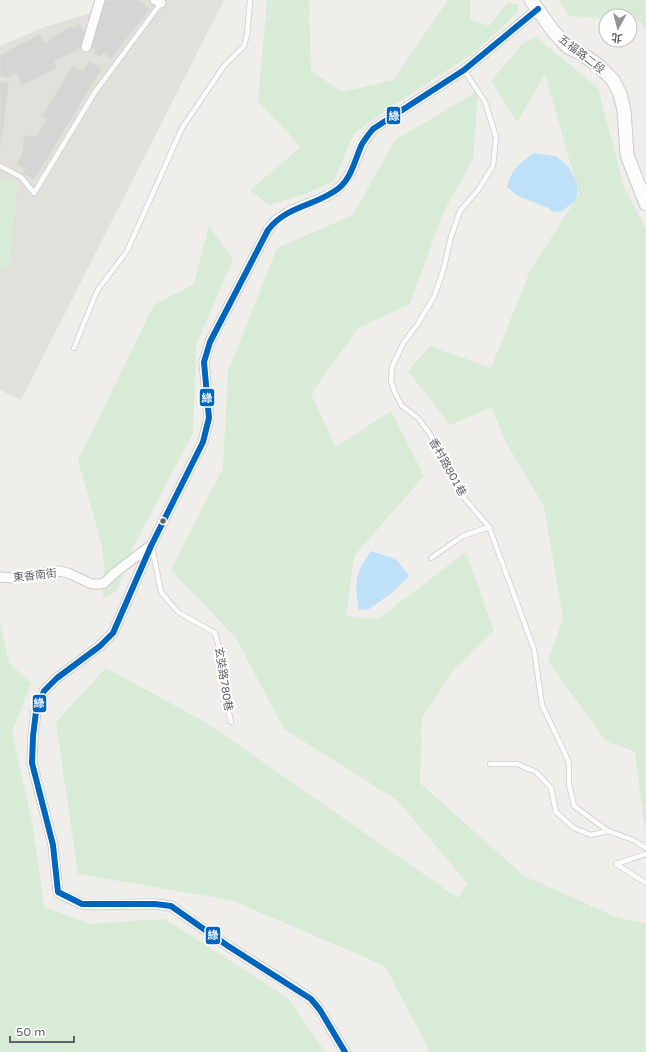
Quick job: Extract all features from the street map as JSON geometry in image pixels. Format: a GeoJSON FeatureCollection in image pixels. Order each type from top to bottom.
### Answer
{"type":"FeatureCollection","features":[{"type":"Feature","properties":{"kind":"main road","name":"五福路二段"},"geometry":{"type":"LineString","coordinates":[[535,4],[553,31],[568,47],[582,54],[599,66],[613,80],[620,94],[624,110],[624,133],[627,155],[646,204]]}},
{"type":"Feature","properties":{"kind":"street"},"geometry":{"type":"LineString","coordinates":[[86,47],[100,0]]}},
{"type":"Feature","properties":{"kind":"street"},"geometry":{"type":"LineString","coordinates":[[345,1052],[320,1010],[311,999],[228,946],[171,906],[155,904],[82,904],[58,892],[53,845],[32,763],[36,712],[44,691],[57,678],[100,646],[113,632],[151,546],[203,442],[209,418],[204,362],[210,342],[268,230],[275,221],[290,211],[331,194],[341,186],[351,172],[363,143],[373,129],[464,70],[535,4]]}},
{"type":"Feature","properties":{"kind":"street","name":"東香南街"},"geometry":{"type":"LineString","coordinates":[[0,577],[11,578],[59,571],[68,573],[92,584],[104,583],[117,571],[151,546]]}},
{"type":"Feature","properties":{"kind":"lane"},"geometry":{"type":"LineString","coordinates":[[74,348],[97,291],[127,251],[182,128],[224,66],[244,46],[248,34],[250,0]]}},
{"type":"Feature","properties":{"kind":"lane"},"geometry":{"type":"LineString","coordinates":[[0,166],[21,177],[34,193],[95,92],[160,1]]}},
{"type":"Feature","properties":{"kind":"lane","name":"香村路801巷"},"geometry":{"type":"LineString","coordinates":[[464,70],[485,102],[496,137],[493,166],[478,190],[460,211],[451,236],[444,271],[434,297],[417,325],[404,342],[392,367],[391,381],[402,406],[418,418],[426,429],[465,499],[489,527],[534,649],[542,705],[568,763],[569,784],[574,806],[608,831],[633,840],[646,848]]}},
{"type":"Feature","properties":{"kind":"lane"},"geometry":{"type":"LineString","coordinates":[[431,558],[463,536],[489,527]]}},
{"type":"Feature","properties":{"kind":"lane","name":"玄奘路780巷"},"geometry":{"type":"LineString","coordinates":[[151,546],[161,592],[178,612],[215,633],[220,651],[222,683],[231,722]]}},
{"type":"Feature","properties":{"kind":"lane"},"geometry":{"type":"LineString","coordinates":[[490,764],[517,764],[536,772],[551,788],[556,812],[574,828],[591,835],[608,831]]}},
{"type":"Feature","properties":{"kind":"lane"},"geometry":{"type":"LineString","coordinates":[[646,854],[616,864],[646,883]]}},
{"type":"Feature","properties":{"kind":"shaded area"},"geometry":{"type":"Polygon","coordinates":[[[95,0],[224,0],[21,400],[0,390],[0,46],[44,27],[91,13],[95,0]]]}},
{"type":"Feature","properties":{"kind":"green space"},"geometry":{"type":"Polygon","coordinates":[[[267,0],[309,0],[311,71],[342,92],[393,80],[448,0],[470,0],[470,20],[489,26],[508,2],[519,5],[517,13],[474,53],[354,133],[334,181],[305,194],[269,205],[250,190],[301,147],[258,101],[267,0]]]}},
{"type":"Feature","properties":{"kind":"green space"},"geometry":{"type":"Polygon","coordinates":[[[559,0],[646,0],[646,30],[641,22],[638,22],[638,8],[598,8],[598,18],[569,16],[559,0]]]}},
{"type":"Feature","properties":{"kind":"green space"},"geometry":{"type":"Polygon","coordinates":[[[536,37],[598,88],[624,187],[646,229],[646,838],[635,752],[605,740],[548,661],[563,618],[544,506],[504,439],[492,407],[450,425],[408,371],[430,346],[491,368],[530,271],[579,194],[545,74],[517,122],[491,81],[524,42],[536,37]]]}},
{"type":"Feature","properties":{"kind":"green space"},"geometry":{"type":"Polygon","coordinates":[[[478,91],[473,159],[443,213],[410,304],[358,328],[311,394],[336,447],[391,411],[424,476],[354,556],[346,616],[378,619],[466,552],[494,631],[454,669],[422,718],[420,783],[523,875],[613,916],[646,924],[646,1052],[430,1052],[385,966],[231,900],[78,874],[56,722],[106,668],[207,723],[458,898],[468,884],[397,800],[284,729],[236,638],[171,570],[223,468],[228,371],[277,248],[353,215],[395,140],[478,91]]]}},
{"type":"Feature","properties":{"kind":"green space"},"geometry":{"type":"Polygon","coordinates":[[[0,179],[18,181],[10,268],[0,267],[0,179]]]}},
{"type":"Feature","properties":{"kind":"green space"},"geometry":{"type":"Polygon","coordinates":[[[209,226],[233,259],[196,345],[193,433],[132,549],[117,591],[103,598],[104,566],[102,546],[78,460],[154,305],[194,284],[209,226]]]}},
{"type":"Feature","properties":{"kind":"green space"},"geometry":{"type":"Polygon","coordinates":[[[0,622],[9,663],[31,683],[12,732],[33,827],[44,907],[91,924],[165,919],[288,998],[325,1052],[0,1052],[0,622]]]}},
{"type":"Feature","properties":{"kind":"water"},"geometry":{"type":"Polygon","coordinates":[[[534,153],[556,156],[568,166],[577,182],[577,195],[575,201],[562,211],[553,212],[548,208],[518,196],[507,187],[511,176],[517,167],[534,153]]]}},
{"type":"Feature","properties":{"kind":"water"},"geometry":{"type":"Polygon","coordinates":[[[371,551],[396,559],[409,576],[393,592],[369,609],[359,610],[356,585],[357,578],[371,551]]]}},
{"type":"Feature","properties":{"kind":"building"},"geometry":{"type":"Polygon","coordinates":[[[103,0],[139,0],[150,9],[111,59],[104,53],[100,57],[94,54],[96,49],[88,47],[103,0]]]}},
{"type":"Feature","properties":{"kind":"building"},"geometry":{"type":"Polygon","coordinates":[[[80,24],[87,36],[86,41],[81,44],[82,47],[54,62],[57,68],[22,86],[16,73],[8,78],[1,76],[0,79],[0,55],[40,34],[45,43],[48,42],[49,39],[72,25],[73,28],[80,24]]]}},
{"type":"Feature","properties":{"kind":"building"},"geometry":{"type":"Polygon","coordinates":[[[89,61],[102,69],[34,180],[22,173],[25,169],[16,164],[22,155],[24,135],[36,137],[47,119],[42,116],[73,65],[83,71],[89,61]]]}},
{"type":"Feature","properties":{"kind":"building"},"geometry":{"type":"Polygon","coordinates":[[[0,81],[9,83],[0,152],[0,81]]]}},
{"type":"Feature","properties":{"kind":"transit line","name":"綠"},"geometry":{"type":"LineString","coordinates":[[345,1052],[320,1010],[311,999],[228,946],[171,906],[155,904],[82,904],[58,892],[53,845],[32,763],[36,712],[44,691],[57,678],[100,646],[113,633],[151,546],[203,442],[209,418],[204,362],[210,342],[268,230],[284,215],[321,199],[339,188],[347,179],[362,144],[373,129],[464,70],[538,9]]}}]}
